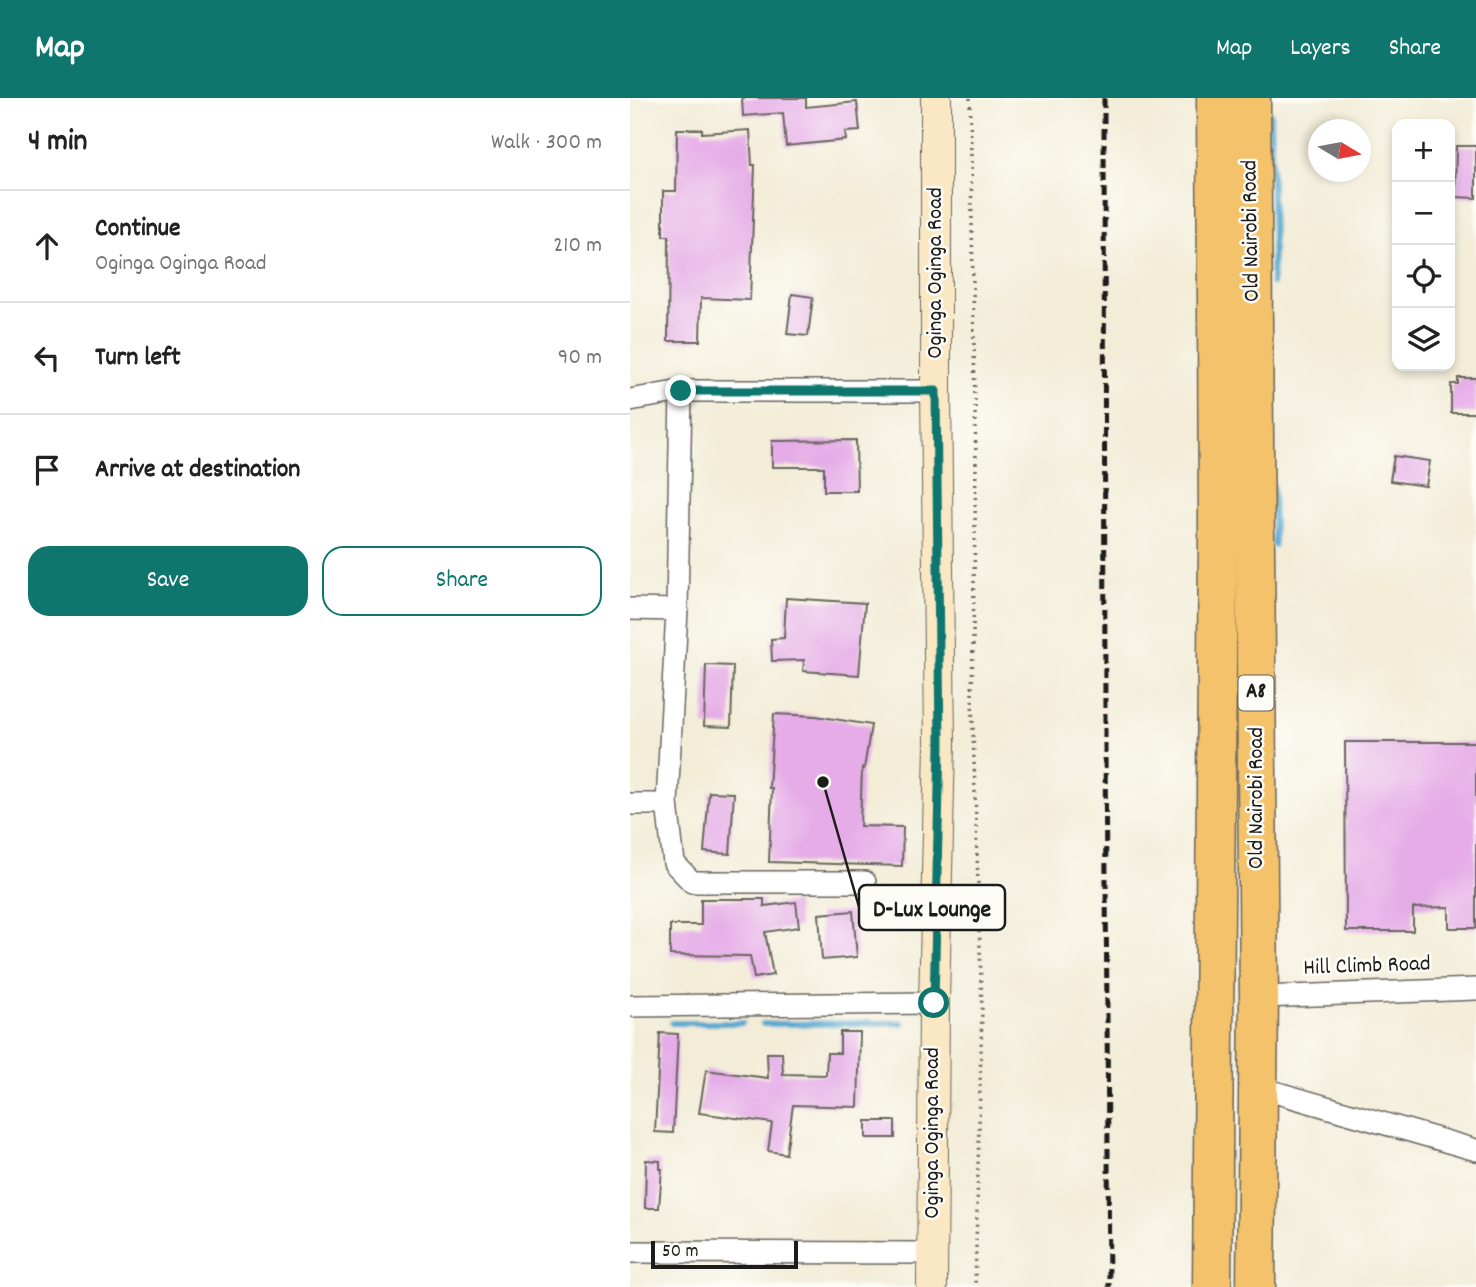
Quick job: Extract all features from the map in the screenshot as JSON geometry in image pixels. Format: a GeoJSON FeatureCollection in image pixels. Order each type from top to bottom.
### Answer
{"type":"FeatureCollection","features":[{"type":"Feature","properties":{"kind":"highway","name":"Old Nairobi Road"},"geometry":{"type":"LineString","coordinates":[[1212,1287],[1218,548],[1216,98]]}},
{"type":"Feature","properties":{"kind":"highway","name":"Old Nairobi Road"},"geometry":{"type":"LineString","coordinates":[[1251,98],[1259,997],[1256,1287]]}},
{"type":"Feature","properties":{"kind":"street","name":"Oginga Oginga Road"},"geometry":{"type":"LineString","coordinates":[[932,1287],[934,1003],[940,744],[936,98]]}},
{"type":"Feature","properties":{"kind":"street"},"geometry":{"type":"LineString","coordinates":[[630,400],[681,391],[936,391]]}},
{"type":"Feature","properties":{"kind":"street"},"geometry":{"type":"LineString","coordinates":[[681,391],[677,610],[667,804],[674,863],[692,881],[865,882]]}},
{"type":"Feature","properties":{"kind":"street"},"geometry":{"type":"LineString","coordinates":[[630,609],[677,610]]}},
{"type":"Feature","properties":{"kind":"street"},"geometry":{"type":"LineString","coordinates":[[630,804],[667,804]]}},
{"type":"Feature","properties":{"kind":"street","name":"Hill Climb Road"},"geometry":{"type":"LineString","coordinates":[[1259,997],[1476,989]]}},
{"type":"Feature","properties":{"kind":"street"},"geometry":{"type":"LineString","coordinates":[[630,1006],[934,1003]]}},
{"type":"Feature","properties":{"kind":"street"},"geometry":{"type":"LineString","coordinates":[[1257,1087],[1476,1150]]}},
{"type":"Feature","properties":{"kind":"street"},"geometry":{"type":"LineString","coordinates":[[630,1252],[932,1253]]}},
{"type":"Feature","properties":{"kind":"path"},"geometry":{"type":"LineString","coordinates":[[970,98],[976,466],[972,699],[982,1009],[975,1287]]}},
{"type":"Feature","properties":{"kind":"building"},"geometry":{"type":"Polygon","coordinates":[[[742,98],[806,98],[806,107],[857,102],[860,131],[845,132],[846,140],[786,146],[783,113],[743,116],[742,98]]]}},
{"type":"Feature","properties":{"kind":"building"},"geometry":{"type":"Polygon","coordinates":[[[677,129],[702,129],[702,133],[750,130],[752,165],[755,165],[750,300],[701,298],[700,341],[668,341],[669,236],[663,236],[663,191],[676,191],[677,129]]]}},
{"type":"Feature","properties":{"kind":"building"},"geometry":{"type":"Polygon","coordinates":[[[1456,146],[1476,146],[1476,198],[1455,197],[1456,146]]]}},
{"type":"Feature","properties":{"kind":"building"},"geometry":{"type":"Polygon","coordinates":[[[792,294],[813,297],[808,336],[787,334],[792,294]]]}},
{"type":"Feature","properties":{"kind":"building"},"geometry":{"type":"Polygon","coordinates":[[[1458,378],[1476,378],[1476,413],[1451,413],[1451,384],[1458,384],[1458,378]]]}},
{"type":"Feature","properties":{"kind":"building"},"geometry":{"type":"Polygon","coordinates":[[[856,440],[857,491],[824,491],[824,467],[772,467],[772,441],[856,440]]]}},
{"type":"Feature","properties":{"kind":"building"},"geometry":{"type":"Polygon","coordinates":[[[1394,456],[1430,461],[1426,486],[1390,481],[1394,456]]]}},
{"type":"Feature","properties":{"kind":"building"},"geometry":{"type":"Polygon","coordinates":[[[786,598],[865,603],[859,675],[803,671],[804,660],[772,661],[771,639],[784,638],[786,598]]]}},
{"type":"Feature","properties":{"kind":"building"},"geometry":{"type":"Polygon","coordinates":[[[706,665],[733,666],[731,727],[704,726],[706,665]]]}},
{"type":"Feature","properties":{"kind":"building"},"geometry":{"type":"Polygon","coordinates":[[[774,714],[816,716],[871,725],[864,769],[862,768],[860,826],[903,827],[902,866],[769,862],[772,788],[769,788],[774,714]]]}},
{"type":"Feature","properties":{"kind":"building"},"geometry":{"type":"Polygon","coordinates":[[[1345,742],[1476,742],[1476,928],[1449,928],[1449,907],[1413,908],[1413,931],[1346,931],[1345,742]]]}},
{"type":"Feature","properties":{"kind":"building"},"geometry":{"type":"Polygon","coordinates":[[[709,792],[734,793],[730,854],[704,852],[709,792]]]}},
{"type":"Feature","properties":{"kind":"building"},"geometry":{"type":"Polygon","coordinates":[[[701,899],[764,899],[764,906],[796,902],[799,927],[765,932],[773,975],[754,978],[750,956],[670,955],[670,925],[701,925],[701,899]]]}},
{"type":"Feature","properties":{"kind":"building"},"geometry":{"type":"Polygon","coordinates":[[[853,911],[857,957],[822,960],[819,914],[853,911]]]}},
{"type":"Feature","properties":{"kind":"building"},"geometry":{"type":"Polygon","coordinates":[[[840,1032],[860,1032],[858,1107],[793,1105],[786,1154],[768,1151],[772,1123],[699,1113],[706,1070],[768,1078],[767,1053],[782,1053],[783,1074],[826,1075],[827,1053],[840,1053],[840,1032]]]}},
{"type":"Feature","properties":{"kind":"building"},"geometry":{"type":"Polygon","coordinates":[[[660,1033],[678,1034],[673,1133],[655,1132],[660,1033]]]}},
{"type":"Feature","properties":{"kind":"building"},"geometry":{"type":"Polygon","coordinates":[[[866,1121],[895,1121],[895,1138],[866,1138],[866,1121]]]}},
{"type":"Feature","properties":{"kind":"building"},"geometry":{"type":"Polygon","coordinates":[[[646,1160],[660,1161],[662,1169],[659,1208],[645,1208],[646,1160]]]}},
{"type":"Feature","properties":{"kind":"waterway"},"geometry":{"type":"LineString","coordinates":[[1270,113],[1272,283]]}},
{"type":"Feature","properties":{"kind":"waterway"},"geometry":{"type":"LineString","coordinates":[[1273,486],[1274,545]]}},
{"type":"Feature","properties":{"kind":"waterway"},"geometry":{"type":"LineString","coordinates":[[672,1023],[742,1023]]}},
{"type":"Feature","properties":{"kind":"waterway"},"geometry":{"type":"LineString","coordinates":[[763,1024],[902,1023]]}},
{"type":"Feature","properties":{"kind":"railway"},"geometry":{"type":"LineString","coordinates":[[1104,98],[1109,1287]]}},
{"type":"Feature","properties":{"kind":"place","name":"D-Lux Lounge"},"geometry":{"type":"Point","coordinates":[823,782]}},
{"type":"Feature","properties":{"kind":"route"},"geometry":{"type":"LineString","coordinates":[[681,391],[936,391],[940,744],[934,1003]]}}]}
